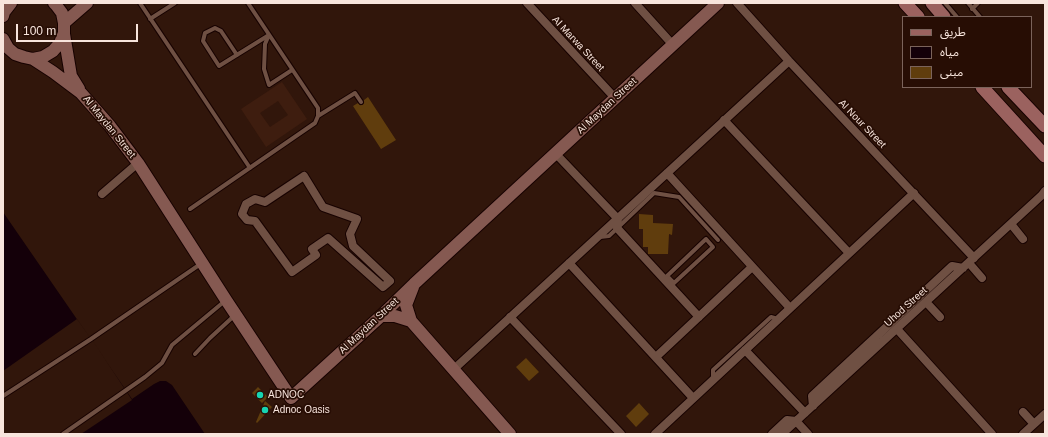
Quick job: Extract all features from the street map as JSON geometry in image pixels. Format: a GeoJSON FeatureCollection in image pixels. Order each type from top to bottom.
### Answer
{"type":"FeatureCollection","features":[{"type":"Feature","properties":{"kind":"main road"},"geometry":{"type":"LineString","coordinates":[[906,3],[917,16]]}},
{"type":"Feature","properties":{"kind":"main road"},"geometry":{"type":"LineString","coordinates":[[932,3],[943,16]]}},
{"type":"Feature","properties":{"kind":"main road"},"geometry":{"type":"LineString","coordinates":[[983,88],[1045,156]]}},
{"type":"Feature","properties":{"kind":"main road"},"geometry":{"type":"LineString","coordinates":[[1009,88],[1045,126]]}},
{"type":"Feature","properties":{"kind":"street","name":"Al Maydan Street"},"geometry":{"type":"LineString","coordinates":[[54,3],[62,13],[71,76],[81,93]]}},
{"type":"Feature","properties":{"kind":"street"},"geometry":{"type":"LineString","coordinates":[[33,59],[43,57],[53,51],[60,43],[64,28],[87,3]]}},
{"type":"Feature","properties":{"kind":"street","name":"Al Marwa Street"},"geometry":{"type":"LineString","coordinates":[[527,3],[615,98]]}},
{"type":"Feature","properties":{"kind":"street"},"geometry":{"type":"LineString","coordinates":[[635,3],[673,45]]}},
{"type":"Feature","properties":{"kind":"street","name":"Al Maydan Street"},"geometry":{"type":"LineString","coordinates":[[5,46],[15,54],[33,59],[54,72],[81,93],[110,126],[138,163],[291,398],[718,3]]}},
{"type":"Feature","properties":{"kind":"street","name":"Al Nour Street"},"geometry":{"type":"LineString","coordinates":[[737,3],[788,61],[914,193],[982,278]]}},
{"type":"Feature","properties":{"kind":"street"},"geometry":{"type":"LineString","coordinates":[[454,369],[788,61]]}},
{"type":"Feature","properties":{"kind":"street"},"geometry":{"type":"LineString","coordinates":[[724,120],[849,253]]}},
{"type":"Feature","properties":{"kind":"street"},"geometry":{"type":"LineString","coordinates":[[556,154],[618,218],[617,228],[699,317]]}},
{"type":"Feature","properties":{"kind":"street"},"geometry":{"type":"LineString","coordinates":[[102,194],[138,163]]}},
{"type":"Feature","properties":{"kind":"street"},"geometry":{"type":"LineString","coordinates":[[666,173],[722,239],[752,267],[790,308]]}},
{"type":"Feature","properties":{"kind":"street"},"geometry":{"type":"LineString","coordinates":[[304,176],[323,207],[358,220],[350,234],[353,246],[390,280],[383,287],[328,238],[312,250],[316,255],[292,272],[255,221],[247,220],[242,214],[246,204],[255,199],[266,202],[304,176]]}},
{"type":"Feature","properties":{"kind":"street"},"geometry":{"type":"LineString","coordinates":[[655,434],[914,193]]}},
{"type":"Feature","properties":{"kind":"street","name":"Uhod Street"},"geometry":{"type":"LineString","coordinates":[[782,434],[1044,193]]}},
{"type":"Feature","properties":{"kind":"street"},"geometry":{"type":"LineString","coordinates":[[1011,224],[1023,239]]}},
{"type":"Feature","properties":{"kind":"street"},"geometry":{"type":"LineString","coordinates":[[569,263],[693,398]]}},
{"type":"Feature","properties":{"kind":"street"},"geometry":{"type":"LineString","coordinates":[[813,406],[812,396],[952,266],[969,263]]}},
{"type":"Feature","properties":{"kind":"street"},"geometry":{"type":"LineString","coordinates":[[656,357],[752,267]]}},
{"type":"Feature","properties":{"kind":"street"},"geometry":{"type":"LineString","coordinates":[[414,284],[406,305],[411,321],[510,434]]}},
{"type":"Feature","properties":{"kind":"street"},"geometry":{"type":"LineString","coordinates":[[926,302],[940,317]]}},
{"type":"Feature","properties":{"kind":"street"},"geometry":{"type":"LineString","coordinates":[[381,316],[395,316],[411,321]]}},
{"type":"Feature","properties":{"kind":"street"},"geometry":{"type":"LineString","coordinates":[[510,317],[621,434]]}},
{"type":"Feature","properties":{"kind":"street"},"geometry":{"type":"LineString","coordinates":[[897,329],[992,434]]}},
{"type":"Feature","properties":{"kind":"street"},"geometry":{"type":"LineString","coordinates":[[745,350],[805,413]]}},
{"type":"Feature","properties":{"kind":"street"},"geometry":{"type":"LineString","coordinates":[[1023,412],[1034,424]]}},
{"type":"Feature","properties":{"kind":"street"},"geometry":{"type":"LineString","coordinates":[[1023,434],[1045,414]]}},
{"type":"Feature","properties":{"kind":"street"},"geometry":{"type":"LineString","coordinates":[[772,434],[787,420],[796,421],[808,434]]}},
{"type":"Feature","properties":{"kind":"lane"},"geometry":{"type":"LineString","coordinates":[[140,3],[250,168]]}},
{"type":"Feature","properties":{"kind":"lane"},"geometry":{"type":"LineString","coordinates":[[150,19],[175,3]]}},
{"type":"Feature","properties":{"kind":"lane"},"geometry":{"type":"LineString","coordinates":[[190,208],[315,123],[318,116],[318,108],[248,3]]}},
{"type":"Feature","properties":{"kind":"lane"},"geometry":{"type":"LineString","coordinates":[[945,3],[956,16]]}},
{"type":"Feature","properties":{"kind":"lane"},"geometry":{"type":"LineString","coordinates":[[968,3],[979,16]]}},
{"type":"Feature","properties":{"kind":"lane"},"geometry":{"type":"LineString","coordinates":[[972,9],[978,3]]}},
{"type":"Feature","properties":{"kind":"lane"},"geometry":{"type":"LineString","coordinates":[[237,55],[221,31],[215,28],[205,33],[203,41],[219,66],[237,55],[269,35]]}},
{"type":"Feature","properties":{"kind":"lane"},"geometry":{"type":"LineString","coordinates":[[269,35],[265,44],[264,69],[269,85],[292,70]]}},
{"type":"Feature","properties":{"kind":"lane"},"geometry":{"type":"LineString","coordinates":[[318,116],[355,93],[361,102]]}},
{"type":"Feature","properties":{"kind":"lane"},"geometry":{"type":"LineString","coordinates":[[597,237],[609,236],[654,193],[679,197],[722,239],[710,244]]}},
{"type":"Feature","properties":{"kind":"lane"},"geometry":{"type":"LineString","coordinates":[[706,240],[710,244],[713,247],[674,283],[667,276],[706,240]]}},
{"type":"Feature","properties":{"kind":"lane"},"geometry":{"type":"LineString","coordinates":[[3,396],[91,339],[202,263]]}},
{"type":"Feature","properties":{"kind":"lane"},"geometry":{"type":"LineString","coordinates":[[63,434],[145,377],[162,363],[172,345],[226,300]]}},
{"type":"Feature","properties":{"kind":"lane"},"geometry":{"type":"LineString","coordinates":[[195,354],[236,315]]}},
{"type":"Feature","properties":{"kind":"lane"},"geometry":{"type":"LineString","coordinates":[[713,380],[713,370],[771,317],[778,319]]}},
{"type":"Feature","properties":{"kind":"shaded area"},"geometry":{"type":"Polygon","coordinates":[[[282,82],[307,119],[266,147],[241,109],[282,82]],[[278,101],[260,113],[270,127],[288,115],[278,101]]]}},
{"type":"Feature","properties":{"kind":"water"},"geometry":{"type":"Polygon","coordinates":[[[3,212],[132,399],[154,384],[160,381],[166,381],[172,385],[205,434],[3,434],[3,212]]]}},
{"type":"Feature","properties":{"kind":"pier"},"geometry":{"type":"Polygon","coordinates":[[[77,319],[132,400],[81,434],[3,434],[3,371],[77,319]]]}},
{"type":"Feature","properties":{"kind":"building"},"geometry":{"type":"Polygon","coordinates":[[[368,97],[396,140],[381,149],[353,106],[358,103],[363,105],[364,100],[368,97]]]}},
{"type":"Feature","properties":{"kind":"building"},"geometry":{"type":"Polygon","coordinates":[[[639,214],[653,215],[653,223],[673,224],[672,235],[669,234],[668,254],[648,254],[648,247],[643,247],[643,229],[639,229],[639,214]]]}},
{"type":"Feature","properties":{"kind":"building"},"geometry":{"type":"Polygon","coordinates":[[[526,358],[539,372],[529,381],[516,367],[526,358]]]}},
{"type":"Feature","properties":{"kind":"building","name":"ADNOC"},"geometry":{"type":"Polygon","coordinates":[[[258,387],[268,397],[262,403],[252,393],[258,387]]]}},
{"type":"Feature","properties":{"kind":"building","name":"Adnoc Oasis"},"geometry":{"type":"Polygon","coordinates":[[[265,401],[272,407],[257,423],[256,422],[265,401]]]}},
{"type":"Feature","properties":{"kind":"building"},"geometry":{"type":"Polygon","coordinates":[[[639,403],[649,414],[636,427],[626,416],[639,403]]]}},
{"type":"Feature","properties":{"kind":"place","name":"ADNOC"},"geometry":{"type":"Point","coordinates":[260,395]}},
{"type":"Feature","properties":{"kind":"place","name":"Adnoc Oasis"},"geometry":{"type":"Point","coordinates":[265,410]}}]}
